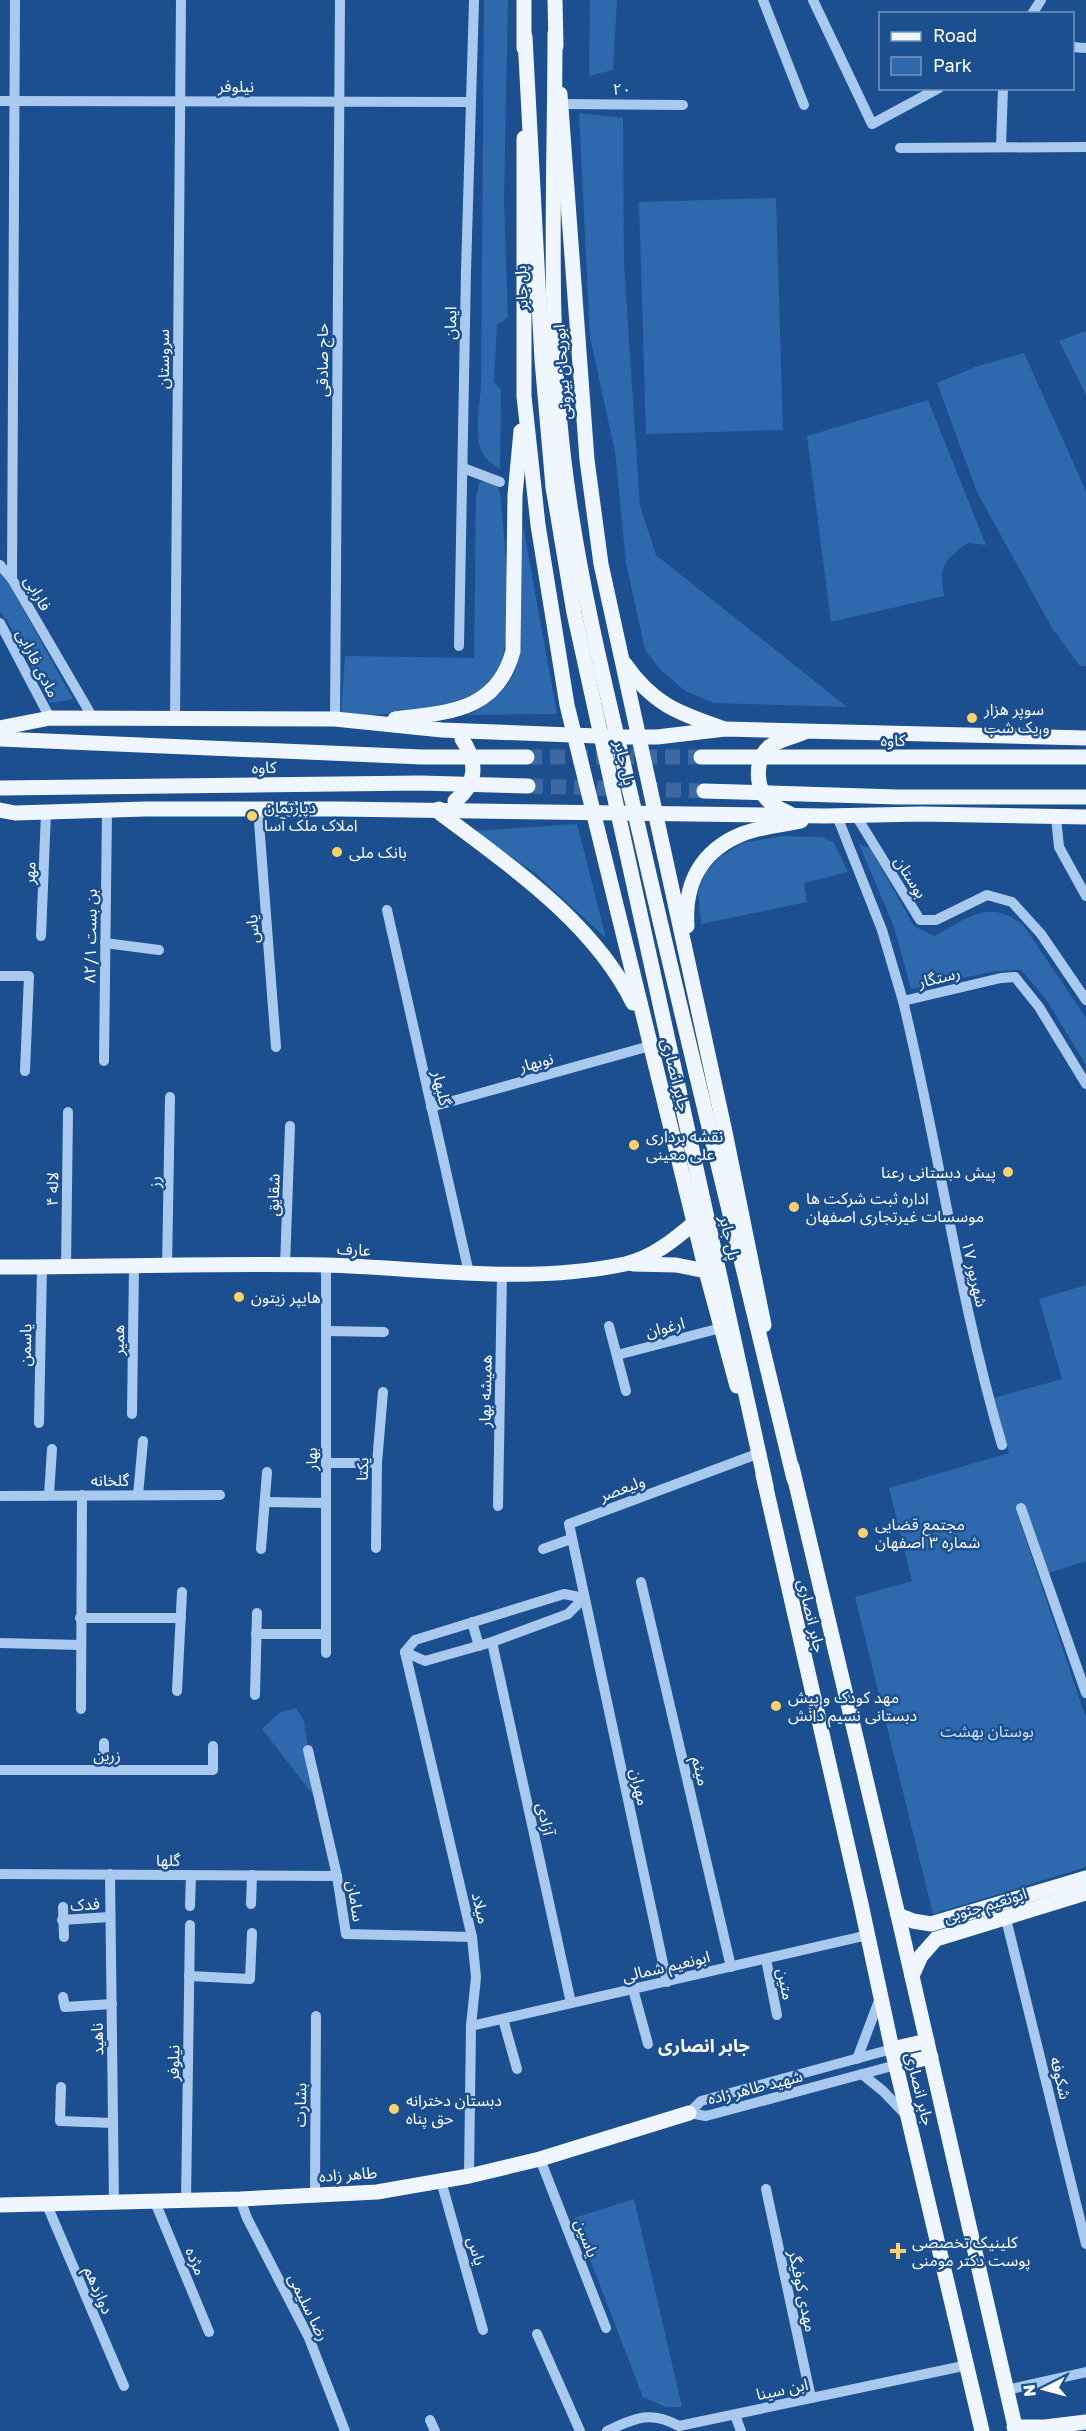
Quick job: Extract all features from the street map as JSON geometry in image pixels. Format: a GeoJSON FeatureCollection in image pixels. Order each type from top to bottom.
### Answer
{"type":"FeatureCollection","features":[{"type":"Feature","properties":{"kind":"main road"},"geometry":{"type":"LineString","coordinates":[[369,722],[457,710],[480,701],[508,671],[513,651],[515,495],[524,396],[524,0]]}},
{"type":"Feature","properties":{"kind":"main road","name":"ابوریحان بیرونی"},"geometry":{"type":"LineString","coordinates":[[555,0],[555,33],[587,460],[601,564],[655,813]]}},
{"type":"Feature","properties":{"kind":"main road","name":"پل جابر"},"geometry":{"type":"LineString","coordinates":[[555,33],[552,278],[555,360],[566,483],[588,608],[794,1479]]}},
{"type":"Feature","properties":{"kind":"main road","name":"پل جابر"},"geometry":{"type":"LineString","coordinates":[[525,37],[542,360],[553,487],[574,613],[766,1486]]}},
{"type":"Feature","properties":{"kind":"main road"},"geometry":{"type":"LineString","coordinates":[[524,396],[538,525],[574,736]]}},
{"type":"Feature","properties":{"kind":"main road"},"geometry":{"type":"LineString","coordinates":[[621,658],[639,684],[657,700],[700,721],[724,729]]}},
{"type":"Feature","properties":{"kind":"main road"},"geometry":{"type":"LineString","coordinates":[[0,728],[50,718],[335,719],[442,730],[574,736],[638,737],[724,729],[1086,738]]}},
{"type":"Feature","properties":{"kind":"main road"},"geometry":{"type":"LineString","coordinates":[[436,810],[455,801],[465,793],[474,770],[470,752],[462,739],[442,730]]}},
{"type":"Feature","properties":{"kind":"main road"},"geometry":{"type":"LineString","coordinates":[[792,814],[769,802],[761,788],[758,770],[760,756],[771,745],[805,732]]}},
{"type":"Feature","properties":{"kind":"main road","name":"جابر انصاری"},"geometry":{"type":"LineString","coordinates":[[574,736],[706,1271],[766,1486],[892,2049],[982,2431]]}},
{"type":"Feature","properties":{"kind":"main road","name":"کاوه"},"geometry":{"type":"LineString","coordinates":[[0,739],[422,757],[527,757]]}},
{"type":"Feature","properties":{"kind":"main road","name":"کاوه"},"geometry":{"type":"LineString","coordinates":[[701,757],[1086,757]]}},
{"type":"Feature","properties":{"kind":"main road","name":"کاوه"},"geometry":{"type":"LineString","coordinates":[[0,788],[420,783],[528,786]]}},
{"type":"Feature","properties":{"kind":"main road"},"geometry":{"type":"LineString","coordinates":[[704,791],[897,796],[1086,797]]}},
{"type":"Feature","properties":{"kind":"main road"},"geometry":{"type":"LineString","coordinates":[[0,810],[15,813],[107,810],[436,810],[831,816]]}},
{"type":"Feature","properties":{"kind":"main road"},"geometry":{"type":"LineString","coordinates":[[436,810],[529,882],[601,951],[622,981],[648,1039]]}},
{"type":"Feature","properties":{"kind":"main road","name":"جابر انصاری"},"geometry":{"type":"LineString","coordinates":[[655,813],[729,1151],[794,1479],[898,1915],[1015,2429]]}},
{"type":"Feature","properties":{"kind":"main road"},"geometry":{"type":"LineString","coordinates":[[690,971],[686,915],[688,890],[699,867],[717,846],[744,833],[831,816],[855,814],[1086,817]]}},
{"type":"Feature","properties":{"kind":"main road","name":"عارف"},"geometry":{"type":"LineString","coordinates":[[0,1268],[326,1265],[502,1275],[558,1273],[627,1264],[666,1247],[694,1223]]}},
{"type":"Feature","properties":{"kind":"main road"},"geometry":{"type":"LineString","coordinates":[[627,1264],[676,1265],[706,1271]]}},
{"type":"Feature","properties":{"kind":"main road","name":"ابونعیم جنوبی"},"geometry":{"type":"LineString","coordinates":[[898,1915],[913,1921],[931,1924],[1086,1878]]}},
{"type":"Feature","properties":{"kind":"main road","name":"ابونعیم جنوبی"},"geometry":{"type":"LineString","coordinates":[[912,1976],[921,1956],[936,1939],[1086,1893]]}},
{"type":"Feature","properties":{"kind":"main road"},"geometry":{"type":"LineString","coordinates":[[892,2049],[927,2041]]}},
{"type":"Feature","properties":{"kind":"main road"},"geometry":{"type":"LineString","coordinates":[[896,2066],[931,2057]]}},
{"type":"Feature","properties":{"kind":"main road","name":"طاهر زاده"},"geometry":{"type":"LineString","coordinates":[[0,2205],[186,2201],[377,2192],[469,2176],[540,2159],[689,2113]]}},
{"type":"Feature","properties":{"kind":"main road"},"geometry":{"type":"LineString","coordinates":[[1015,2429],[1073,2426]]}},
{"type":"Feature","properties":{"kind":"street","name":"فارابی"},"geometry":{"type":"LineString","coordinates":[[15,0],[12,579],[93,718]]}},
{"type":"Feature","properties":{"kind":"street","name":"سروستان"},"geometry":{"type":"LineString","coordinates":[[175,719],[181,0]]}},
{"type":"Feature","properties":{"kind":"street","name":"حاج صادقی"},"geometry":{"type":"LineString","coordinates":[[335,719],[340,0]]}},
{"type":"Feature","properties":{"kind":"street","name":"ایمان"},"geometry":{"type":"LineString","coordinates":[[459,646],[474,0]]}},
{"type":"Feature","properties":{"kind":"street"},"geometry":{"type":"LineString","coordinates":[[763,0],[804,105]]}},
{"type":"Feature","properties":{"kind":"street"},"geometry":{"type":"LineString","coordinates":[[813,0],[872,124],[935,90]]}},
{"type":"Feature","properties":{"kind":"street"},"geometry":{"type":"LineString","coordinates":[[1001,147],[1003,90]]}},
{"type":"Feature","properties":{"kind":"street","name":"نیلوفر"},"geometry":{"type":"LineString","coordinates":[[0,100],[471,102]]}},
{"type":"Feature","properties":{"kind":"street","name":"۲۰"},"geometry":{"type":"LineString","coordinates":[[561,104],[683,105]]}},
{"type":"Feature","properties":{"kind":"street"},"geometry":{"type":"LineString","coordinates":[[900,148],[1086,147]]}},
{"type":"Feature","properties":{"kind":"street"},"geometry":{"type":"LineString","coordinates":[[463,468],[501,482]]}},
{"type":"Feature","properties":{"kind":"street"},"geometry":{"type":"LineString","coordinates":[[0,565],[12,579]]}},
{"type":"Feature","properties":{"kind":"street","name":"مادی فارابی"},"geometry":{"type":"LineString","coordinates":[[0,623],[50,718]]}},
{"type":"Feature","properties":{"kind":"street","name":"یاس"},"geometry":{"type":"LineString","coordinates":[[258,809],[276,1047]]}},
{"type":"Feature","properties":{"kind":"street","name":"بن بست ۸۲/۱"},"geometry":{"type":"LineString","coordinates":[[104,1061],[107,810]]}},
{"type":"Feature","properties":{"kind":"street","name":"مهر"},"geometry":{"type":"LineString","coordinates":[[41,936],[46,812]]}},
{"type":"Feature","properties":{"kind":"street","name":"بوستان"},"geometry":{"type":"LineString","coordinates":[[855,814],[920,920],[936,920],[987,895],[1012,902],[1041,934],[1086,1000]]}},
{"type":"Feature","properties":{"kind":"street","name":"رستگار"},"geometry":{"type":"LineString","coordinates":[[831,816],[882,930],[903,1001],[1001,978],[1015,977],[1039,1007],[1086,1084]]}},
{"type":"Feature","properties":{"kind":"street"},"geometry":{"type":"LineString","coordinates":[[1056,817],[1059,847],[1086,896]]}},
{"type":"Feature","properties":{"kind":"street","name":"گلبهار"},"geometry":{"type":"LineString","coordinates":[[387,910],[469,1273]]}},
{"type":"Feature","properties":{"kind":"street"},"geometry":{"type":"LineString","coordinates":[[105,943],[159,950]]}},
{"type":"Feature","properties":{"kind":"street"},"geometry":{"type":"LineString","coordinates":[[0,976],[29,976],[25,1071]]}},
{"type":"Feature","properties":{"kind":"street","name":"۱۷ شهریور"},"geometry":{"type":"LineString","coordinates":[[903,1001],[917,1060],[952,1241],[985,1388],[1002,1445]]}},
{"type":"Feature","properties":{"kind":"street","name":"نوبهار"},"geometry":{"type":"LineString","coordinates":[[431,1107],[648,1039]]}},
{"type":"Feature","properties":{"kind":"street","name":"رز"},"geometry":{"type":"LineString","coordinates":[[167,1267],[170,1097]]}},
{"type":"Feature","properties":{"kind":"street","name":"لاله ۴"},"geometry":{"type":"LineString","coordinates":[[66,1267],[68,1112]]}},
{"type":"Feature","properties":{"kind":"street","name":"شقایق"},"geometry":{"type":"LineString","coordinates":[[285,1266],[290,1126]]}},
{"type":"Feature","properties":{"kind":"street","name":"بهار"},"geometry":{"type":"LineString","coordinates":[[326,1265],[326,1653]]}},
{"type":"Feature","properties":{"kind":"street","name":"یاسمن"},"geometry":{"type":"LineString","coordinates":[[39,1423],[42,1267]]}},
{"type":"Feature","properties":{"kind":"street","name":"همیر"},"geometry":{"type":"LineString","coordinates":[[132,1414],[134,1267]]}},
{"type":"Feature","properties":{"kind":"street","name":"همیشه بهار"},"geometry":{"type":"LineString","coordinates":[[498,1506],[502,1275]]}},
{"type":"Feature","properties":{"kind":"street"},"geometry":{"type":"LineString","coordinates":[[609,1326],[626,1391]]}},
{"type":"Feature","properties":{"kind":"street","name":"ارغوان"},"geometry":{"type":"LineString","coordinates":[[617,1355],[721,1328]]}},
{"type":"Feature","properties":{"kind":"street"},"geometry":{"type":"LineString","coordinates":[[326,1331],[384,1332]]}},
{"type":"Feature","properties":{"kind":"street","name":"یکتا"},"geometry":{"type":"LineString","coordinates":[[376,1548],[377,1463],[382,1392]]}},
{"type":"Feature","properties":{"kind":"street"},"geometry":{"type":"LineString","coordinates":[[138,1496],[143,1441]]}},
{"type":"Feature","properties":{"kind":"street"},"geometry":{"type":"LineString","coordinates":[[49,1496],[52,1449]]}},
{"type":"Feature","properties":{"kind":"street","name":"ولیعصر"},"geometry":{"type":"LineString","coordinates":[[571,1539],[569,1524],[757,1454]]}},
{"type":"Feature","properties":{"kind":"street"},"geometry":{"type":"LineString","coordinates":[[326,1463],[377,1463]]}},
{"type":"Feature","properties":{"kind":"street"},"geometry":{"type":"LineString","coordinates":[[261,1549],[267,1472]]}},
{"type":"Feature","properties":{"kind":"street","name":"گلخانه"},"geometry":{"type":"LineString","coordinates":[[0,1496],[220,1496]]}},
{"type":"Feature","properties":{"kind":"street"},"geometry":{"type":"LineString","coordinates":[[81,1709],[82,1496]]}},
{"type":"Feature","properties":{"kind":"street"},"geometry":{"type":"LineString","coordinates":[[265,1502],[326,1503]]}},
{"type":"Feature","properties":{"kind":"street"},"geometry":{"type":"LineString","coordinates":[[1021,1508],[1086,1693]]}},
{"type":"Feature","properties":{"kind":"street"},"geometry":{"type":"LineString","coordinates":[[543,1550],[571,1539],[584,1598]]}},
{"type":"Feature","properties":{"kind":"street","name":"میثم"},"geometry":{"type":"LineString","coordinates":[[641,1582],[731,1967]]}},
{"type":"Feature","properties":{"kind":"street"},"geometry":{"type":"LineString","coordinates":[[177,1691],[182,1592]]}},
{"type":"Feature","properties":{"kind":"street"},"geometry":{"type":"LineString","coordinates":[[564,1594],[584,1598],[568,1614],[479,1646],[424,1661],[405,1652],[415,1640],[564,1594]]}},
{"type":"Feature","properties":{"kind":"street","name":"مهران"},"geometry":{"type":"LineString","coordinates":[[584,1598],[667,1982]]}},
{"type":"Feature","properties":{"kind":"street"},"geometry":{"type":"LineString","coordinates":[[526,1606],[534,1627]]}},
{"type":"Feature","properties":{"kind":"street"},"geometry":{"type":"LineString","coordinates":[[255,1695],[257,1613]]}},
{"type":"Feature","properties":{"kind":"street"},"geometry":{"type":"LineString","coordinates":[[80,1618],[181,1618]]}},
{"type":"Feature","properties":{"kind":"street"},"geometry":{"type":"LineString","coordinates":[[472,1622],[479,1646]]}},
{"type":"Feature","properties":{"kind":"street"},"geometry":{"type":"LineString","coordinates":[[256,1634],[326,1634]]}},
{"type":"Feature","properties":{"kind":"street","name":"آزادی"},"geometry":{"type":"LineString","coordinates":[[492,1642],[571,2003]]}},
{"type":"Feature","properties":{"kind":"street"},"geometry":{"type":"LineString","coordinates":[[0,1643],[80,1645]]}},
{"type":"Feature","properties":{"kind":"street","name":"میلاد"},"geometry":{"type":"LineString","coordinates":[[405,1652],[472,1937],[476,1977],[471,2026],[469,2176]]}},
{"type":"Feature","properties":{"kind":"street"},"geometry":{"type":"LineString","coordinates":[[104,1743],[104,1770]]}},
{"type":"Feature","properties":{"kind":"street","name":"زرین"},"geometry":{"type":"LineString","coordinates":[[0,1770],[213,1770],[213,1746]]}},
{"type":"Feature","properties":{"kind":"street","name":"سامان"},"geometry":{"type":"LineString","coordinates":[[308,1750],[337,1876],[346,1934],[472,1937]]}},
{"type":"Feature","properties":{"kind":"street","name":"گلها"},"geometry":{"type":"LineString","coordinates":[[0,1874],[337,1876]]}},
{"type":"Feature","properties":{"kind":"street","name":"ناهید"},"geometry":{"type":"LineString","coordinates":[[110,1874],[114,2202]]}},
{"type":"Feature","properties":{"kind":"street"},"geometry":{"type":"LineString","coordinates":[[190,1906],[191,1875]]}},
{"type":"Feature","properties":{"kind":"street"},"geometry":{"type":"LineString","coordinates":[[251,1904],[252,1875]]}},
{"type":"Feature","properties":{"kind":"street"},"geometry":{"type":"LineString","coordinates":[[63,1907],[64,1937]]}},
{"type":"Feature","properties":{"kind":"street","name":"فدک"},"geometry":{"type":"LineString","coordinates":[[62,1920],[110,1917]]}},
{"type":"Feature","properties":{"kind":"street","name":"شکوفه"},"geometry":{"type":"LineString","coordinates":[[1006,1919],[1086,2244]]}},
{"type":"Feature","properties":{"kind":"street","name":"نیلوفر"},"geometry":{"type":"LineString","coordinates":[[186,2201],[190,1925]]}},
{"type":"Feature","properties":{"kind":"street"},"geometry":{"type":"LineString","coordinates":[[189,1976],[250,1979],[252,1934]]}},
{"type":"Feature","properties":{"kind":"street","name":"ابونعیم شمالی"},"geometry":{"type":"LineString","coordinates":[[471,2026],[868,1935]]}},
{"type":"Feature","properties":{"kind":"street","name":"متین"},"geometry":{"type":"LineString","coordinates":[[766,1959],[777,2015]]}},
{"type":"Feature","properties":{"kind":"street"},"geometry":{"type":"LineString","coordinates":[[633,1989],[648,2044]]}},
{"type":"Feature","properties":{"kind":"street"},"geometry":{"type":"LineString","coordinates":[[857,2059],[881,1996]]}},
{"type":"Feature","properties":{"kind":"street"},"geometry":{"type":"LineString","coordinates":[[63,1997],[65,2007],[112,2004]]}},
{"type":"Feature","properties":{"kind":"street","name":"بشارت"},"geometry":{"type":"LineString","coordinates":[[315,2194],[316,2016]]}},
{"type":"Feature","properties":{"kind":"street"},"geometry":{"type":"LineString","coordinates":[[503,2019],[517,2069]]}},
{"type":"Feature","properties":{"kind":"street","name":"شهید طاهر زاده"},"geometry":{"type":"LineString","coordinates":[[689,2113],[701,2101],[892,2049]]}},
{"type":"Feature","properties":{"kind":"street","name":"شهید طاهر زاده"},"geometry":{"type":"LineString","coordinates":[[689,2113],[706,2116],[896,2066]]}},
{"type":"Feature","properties":{"kind":"street"},"geometry":{"type":"LineString","coordinates":[[862,2074],[883,2091],[909,2118]]}},
{"type":"Feature","properties":{"kind":"street"},"geometry":{"type":"LineString","coordinates":[[61,2087],[60,2121],[113,2123]]}},
{"type":"Feature","properties":{"kind":"street","name":"یاسین"},"geometry":{"type":"LineString","coordinates":[[540,2159],[606,2328]]}},
{"type":"Feature","properties":{"kind":"street","name":"یاس"},"geometry":{"type":"LineString","coordinates":[[441,2181],[483,2330]]}},
{"type":"Feature","properties":{"kind":"street","name":"مهدی کوفیگر"},"geometry":{"type":"LineString","coordinates":[[766,2189],[811,2398]]}},
{"type":"Feature","properties":{"kind":"street","name":"رضا سلیمی"},"geometry":{"type":"LineString","coordinates":[[240,2199],[247,2218],[309,2338],[345,2431]]}},
{"type":"Feature","properties":{"kind":"street","name":"مژده"},"geometry":{"type":"LineString","coordinates":[[155,2202],[209,2332]]}},
{"type":"Feature","properties":{"kind":"street","name":"دوازدهم"},"geometry":{"type":"LineString","coordinates":[[47,2205],[124,2386]]}},
{"type":"Feature","properties":{"kind":"street"},"geometry":{"type":"LineString","coordinates":[[537,2334],[580,2431]]}},
{"type":"Feature","properties":{"kind":"street","name":"ابن سینا"},"geometry":{"type":"LineString","coordinates":[[607,2431],[639,2416],[664,2418],[680,2426],[968,2365]]}},
{"type":"Feature","properties":{"kind":"street"},"geometry":{"type":"LineString","coordinates":[[1007,2390],[1086,2372]]}},
{"type":"Feature","properties":{"kind":"street"},"geometry":{"type":"LineString","coordinates":[[735,2415],[741,2431]]}},
{"type":"Feature","properties":{"kind":"street"},"geometry":{"type":"LineString","coordinates":[[664,2418],[669,2431]]}},
{"type":"Feature","properties":{"kind":"street"},"geometry":{"type":"LineString","coordinates":[[430,2420],[435,2431]]}},
{"type":"Feature","properties":{"kind":"green space"},"geometry":{"type":"Polygon","coordinates":[[[484,0],[508,0],[504,200],[508,318],[497,325],[494,382],[501,390],[500,469],[485,457],[481,450],[478,432],[481,386],[484,0]]]}},
{"type":"Feature","properties":{"kind":"green space"},"geometry":{"type":"Polygon","coordinates":[[[590,0],[617,0],[613,70],[589,76],[590,0]]]}},
{"type":"Feature","properties":{"kind":"green space"},"geometry":{"type":"Polygon","coordinates":[[[579,113],[623,118],[624,264],[640,506],[656,555],[847,707],[714,703],[685,691],[661,670],[645,650],[626,563],[615,452],[590,337],[579,113]]]}},
{"type":"Feature","properties":{"kind":"green space"},"geometry":{"type":"Polygon","coordinates":[[[776,198],[783,430],[646,434],[639,202],[776,198]]]}},
{"type":"Feature","properties":{"kind":"green space"},"geometry":{"type":"Polygon","coordinates":[[[1086,331],[1086,395],[1059,341],[1086,331]]]}},
{"type":"Feature","properties":{"kind":"green space"},"geometry":{"type":"Polygon","coordinates":[[[1024,353],[1086,491],[1086,666],[1080,666],[1052,628],[977,492],[937,383],[975,367],[1024,353]]]}},
{"type":"Feature","properties":{"kind":"green space"},"geometry":{"type":"Polygon","coordinates":[[[928,400],[986,545],[968,543],[948,560],[942,577],[944,596],[831,622],[807,436],[928,400]]]}},
{"type":"Feature","properties":{"kind":"green space"},"geometry":{"type":"Polygon","coordinates":[[[480,482],[493,482],[500,491],[506,559],[506,639],[502,660],[495,676],[473,694],[446,704],[384,714],[341,714],[345,656],[474,658],[476,496],[480,482]]]}},
{"type":"Feature","properties":{"kind":"green space"},"geometry":{"type":"Polygon","coordinates":[[[521,514],[557,714],[469,715],[489,703],[504,689],[515,672],[521,647],[521,514]]]}},
{"type":"Feature","properties":{"kind":"green space"},"geometry":{"type":"Polygon","coordinates":[[[0,573],[8,582],[73,699],[50,703],[8,622],[0,612],[0,573]]]}},
{"type":"Feature","properties":{"kind":"green space"},"geometry":{"type":"Polygon","coordinates":[[[577,824],[606,938],[536,874],[475,831],[577,824]]]}},
{"type":"Feature","properties":{"kind":"green space"},"geometry":{"type":"Polygon","coordinates":[[[782,836],[822,837],[834,843],[848,872],[804,883],[807,902],[701,924],[698,891],[706,872],[720,857],[742,843],[782,836]]]}},
{"type":"Feature","properties":{"kind":"green space"},"geometry":{"type":"Polygon","coordinates":[[[859,844],[870,848],[914,926],[934,936],[979,913],[1000,913],[1024,926],[1086,1018],[1086,1065],[1046,999],[1021,970],[996,971],[911,989],[894,927],[859,844]]]}},
{"type":"Feature","properties":{"kind":"green space","name":"بوستان بهشت"},"geometry":{"type":"Polygon","coordinates":[[[1086,1285],[1086,1561],[1049,1573],[1026,1507],[1016,1510],[1086,1718],[1086,1867],[933,1914],[855,1597],[912,1581],[889,1488],[1009,1453],[994,1398],[1062,1379],[1039,1299],[1086,1285]]]}},
{"type":"Feature","properties":{"kind":"green space"},"geometry":{"type":"Polygon","coordinates":[[[296,1708],[304,1721],[314,1796],[262,1729],[279,1713],[296,1708]]]}},
{"type":"Feature","properties":{"kind":"green space"},"geometry":{"type":"Polygon","coordinates":[[[634,2199],[682,2407],[666,2407],[643,2397],[574,2218],[634,2199]]]}},
{"type":"Feature","properties":{"kind":"tunnel"},"geometry":{"type":"LineString","coordinates":[[527,757],[701,757]]}},
{"type":"Feature","properties":{"kind":"tunnel"},"geometry":{"type":"LineString","coordinates":[[528,786],[704,791]]}},
{"type":"Feature","properties":{"kind":"place","name":"سوپر هزار و یک شب"},"geometry":{"type":"Point","coordinates":[972,718]}},
{"type":"Feature","properties":{"kind":"place","name":"دپارتمان املاک ملک آسا"},"geometry":{"type":"Point","coordinates":[252,816]}},
{"type":"Feature","properties":{"kind":"place","name":"بانک ملی"},"geometry":{"type":"Point","coordinates":[337,852]}},
{"type":"Feature","properties":{"kind":"place","name":"نقشه برداری علی معینی"},"geometry":{"type":"Point","coordinates":[634,1145]}},
{"type":"Feature","properties":{"kind":"place","name":"پیش دبستانی رعنا"},"geometry":{"type":"Point","coordinates":[1008,1172]}},
{"type":"Feature","properties":{"kind":"place","name":"اداره ثبت شرکت ها موسسات غیرتجاری اصفهان"},"geometry":{"type":"Point","coordinates":[794,1207]}},
{"type":"Feature","properties":{"kind":"place","name":"هایپر زیتون"},"geometry":{"type":"Point","coordinates":[239,1297]}},
{"type":"Feature","properties":{"kind":"place","name":"مجتمع قضایی شماره ۳ اصفهان"},"geometry":{"type":"Point","coordinates":[863,1533]}},
{"type":"Feature","properties":{"kind":"place","name":"مهد کودک و پیش دبستانی نسیم دانش"},"geometry":{"type":"Point","coordinates":[776,1706]}},
{"type":"Feature","properties":{"kind":"place","name":"دبستان دخترانه حق پناه"},"geometry":{"type":"Point","coordinates":[394,2109]}},
{"type":"Feature","properties":{"kind":"place","name":"کلینیک تخصصی پوست دکتر مومنی"},"geometry":{"type":"Point","coordinates":[898,2251]}},
{"type":"Feature","properties":{"kind":"district","name":"جابر انصاری"},"geometry":{"type":"Point","coordinates":[704,2046]}}]}
